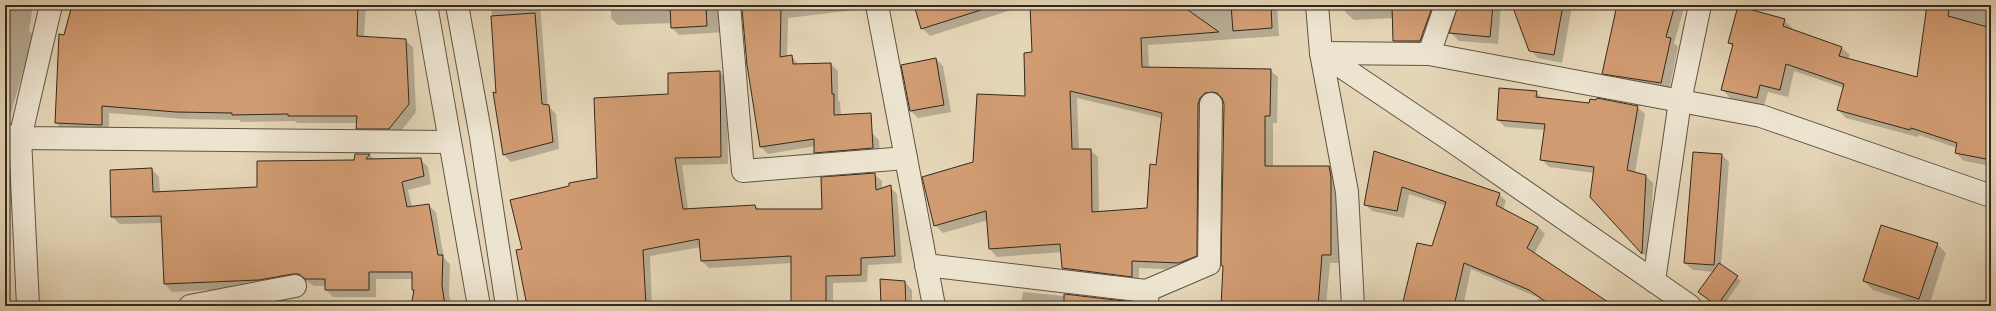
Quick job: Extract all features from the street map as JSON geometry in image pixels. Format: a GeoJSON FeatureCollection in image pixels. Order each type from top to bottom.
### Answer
{"type":"FeatureCollection","features":[{"type":"Feature","properties":{"kind":"street"},"geometry":{"type":"LineString","coordinates":[[28,306],[12,137],[51,5]]}},
{"type":"Feature","properties":{"kind":"street"},"geometry":{"type":"LineString","coordinates":[[426,5],[479,306]]}},
{"type":"Feature","properties":{"kind":"street"},"geometry":{"type":"LineString","coordinates":[[457,5],[481,137],[507,306]]}},
{"type":"Feature","properties":{"kind":"street"},"geometry":{"type":"LineString","coordinates":[[729,5],[744,171],[906,158]]}},
{"type":"Feature","properties":{"kind":"street"},"geometry":{"type":"LineString","coordinates":[[877,5],[934,306]]}},
{"type":"Feature","properties":{"kind":"street"},"geometry":{"type":"LineString","coordinates":[[1317,5],[1321,53],[1348,192],[1353,306]]}},
{"type":"Feature","properties":{"kind":"street"},"geometry":{"type":"LineString","coordinates":[[1430,54],[1446,5]]}},
{"type":"Feature","properties":{"kind":"street"},"geometry":{"type":"LineString","coordinates":[[1654,281],[1680,101],[1700,5]]}},
{"type":"Feature","properties":{"kind":"street"},"geometry":{"type":"LineString","coordinates":[[1321,53],[1430,54],[1761,116],[1991,196]]}},
{"type":"Feature","properties":{"kind":"street"},"geometry":{"type":"LineString","coordinates":[[1321,53],[1452,140],[1690,306]]}},
{"type":"Feature","properties":{"kind":"street"},"geometry":{"type":"LineString","coordinates":[[926,265],[1147,298],[1209,264],[1211,104]]}},
{"type":"Feature","properties":{"kind":"street"},"geometry":{"type":"LineString","coordinates":[[12,137],[449,142]]}},
{"type":"Feature","properties":{"kind":"street"},"geometry":{"type":"LineString","coordinates":[[190,306],[296,286]]}},
{"type":"Feature","properties":{"kind":"building"},"geometry":{"type":"Polygon","coordinates":[[[72,5],[358,5],[357,36],[406,39],[409,104],[389,129],[356,129],[357,116],[288,116],[288,114],[232,115],[232,113],[176,112],[102,106],[102,125],[55,123],[59,34],[64,35],[72,5]]]}},
{"type":"Feature","properties":{"kind":"building"},"geometry":{"type":"Polygon","coordinates":[[[670,5],[706,5],[707,26],[671,28],[670,5]]]}},
{"type":"Feature","properties":{"kind":"building"},"geometry":{"type":"Polygon","coordinates":[[[914,5],[980,5],[981,10],[921,29],[914,5]]]}},
{"type":"Feature","properties":{"kind":"building"},"geometry":{"type":"Polygon","coordinates":[[[1030,5],[1181,5],[1219,32],[1141,38],[1142,67],[1271,69],[1270,116],[1265,116],[1265,166],[1329,166],[1331,177],[1331,255],[1322,255],[1318,306],[1221,306],[1223,266],[1221,265],[1224,104],[1222,98],[1217,93],[1205,93],[1200,98],[1198,104],[1197,256],[1179,263],[1132,261],[1132,277],[1062,268],[1060,244],[989,249],[986,211],[934,226],[922,177],[973,162],[977,94],[1025,96],[1024,53],[1032,52],[1030,5]],[[1070,91],[1072,149],[1091,149],[1092,212],[1147,208],[1150,164],[1156,165],[1162,113],[1070,91]]]}},
{"type":"Feature","properties":{"kind":"building"},"geometry":{"type":"Polygon","coordinates":[[[1231,5],[1271,5],[1272,28],[1233,31],[1231,5]]]}},
{"type":"Feature","properties":{"kind":"building"},"geometry":{"type":"Polygon","coordinates":[[[1392,5],[1433,5],[1420,41],[1393,41],[1392,5]]]}},
{"type":"Feature","properties":{"kind":"building"},"geometry":{"type":"Polygon","coordinates":[[[1458,5],[1493,5],[1490,37],[1449,33],[1458,5]]]}},
{"type":"Feature","properties":{"kind":"building"},"geometry":{"type":"Polygon","coordinates":[[[1512,5],[1563,5],[1554,55],[1529,51],[1512,5]]]}},
{"type":"Feature","properties":{"kind":"building"},"geometry":{"type":"Polygon","coordinates":[[[1617,5],[1675,5],[1666,37],[1671,38],[1661,83],[1602,74],[1617,5]]]}},
{"type":"Feature","properties":{"kind":"building"},"geometry":{"type":"Polygon","coordinates":[[[1927,5],[1950,5],[1948,16],[1991,28],[1991,160],[1955,153],[1957,143],[1911,128],[1910,130],[1837,110],[1844,84],[1786,64],[1780,90],[1760,85],[1757,98],[1721,90],[1733,44],[1728,43],[1738,6],[1785,19],[1783,26],[1842,47],[1839,56],[1917,77],[1927,5]]]}},
{"type":"Feature","properties":{"kind":"building"},"geometry":{"type":"Polygon","coordinates":[[[742,9],[781,9],[780,57],[792,55],[793,64],[831,63],[832,94],[834,94],[834,115],[871,113],[873,148],[814,153],[814,139],[760,147],[747,65],[742,9]]]}},
{"type":"Feature","properties":{"kind":"building"},"geometry":{"type":"Polygon","coordinates":[[[535,13],[542,104],[549,105],[553,142],[503,155],[493,92],[496,93],[491,16],[535,13]]]}},
{"type":"Feature","properties":{"kind":"building"},"geometry":{"type":"Polygon","coordinates":[[[936,58],[944,105],[910,111],[901,65],[936,58]]]}},
{"type":"Feature","properties":{"kind":"building"},"geometry":{"type":"Polygon","coordinates":[[[720,71],[721,157],[675,158],[683,209],[755,205],[756,209],[822,209],[821,177],[875,173],[876,190],[891,185],[895,256],[861,258],[861,275],[826,276],[826,306],[791,306],[791,256],[701,261],[699,239],[643,250],[646,306],[527,306],[516,250],[522,249],[510,200],[569,186],[569,183],[597,178],[594,98],[668,94],[668,73],[720,71]]]}},
{"type":"Feature","properties":{"kind":"building"},"geometry":{"type":"Polygon","coordinates":[[[1499,88],[1537,91],[1536,97],[1589,103],[1590,99],[1596,100],[1597,98],[1638,106],[1627,170],[1646,175],[1642,254],[1590,197],[1594,167],[1540,160],[1545,124],[1497,120],[1499,88]]]}},
{"type":"Feature","properties":{"kind":"building"},"geometry":{"type":"Polygon","coordinates":[[[1374,151],[1500,193],[1496,205],[1538,227],[1527,248],[1614,306],[1552,306],[1529,290],[1464,263],[1454,306],[1422,306],[1403,302],[1417,243],[1432,246],[1446,202],[1402,187],[1397,211],[1364,205],[1374,151]]]}},
{"type":"Feature","properties":{"kind":"building"},"geometry":{"type":"Polygon","coordinates":[[[1693,152],[1722,154],[1714,265],[1684,263],[1693,152]]]}},
{"type":"Feature","properties":{"kind":"building"},"geometry":{"type":"Polygon","coordinates":[[[355,154],[370,154],[366,159],[421,158],[424,176],[402,182],[407,207],[429,204],[438,255],[443,255],[442,285],[445,306],[411,306],[414,290],[412,290],[412,272],[369,272],[369,290],[325,290],[325,279],[305,279],[299,274],[259,280],[164,284],[161,216],[111,217],[110,170],[152,168],[153,192],[257,187],[257,161],[354,160],[355,154]]]}},
{"type":"Feature","properties":{"kind":"building"},"geometry":{"type":"Polygon","coordinates":[[[1881,225],[1938,243],[1919,299],[1863,281],[1881,225]]]}},
{"type":"Feature","properties":{"kind":"building"},"geometry":{"type":"Polygon","coordinates":[[[1719,263],[1738,276],[1717,306],[1698,292],[1719,263]]]}},
{"type":"Feature","properties":{"kind":"building"},"geometry":{"type":"Polygon","coordinates":[[[880,279],[905,281],[906,306],[881,306],[880,279]]]}},
{"type":"Feature","properties":{"kind":"building"},"geometry":{"type":"Polygon","coordinates":[[[1064,294],[1133,302],[1133,306],[1064,306],[1064,294]]]}}]}
